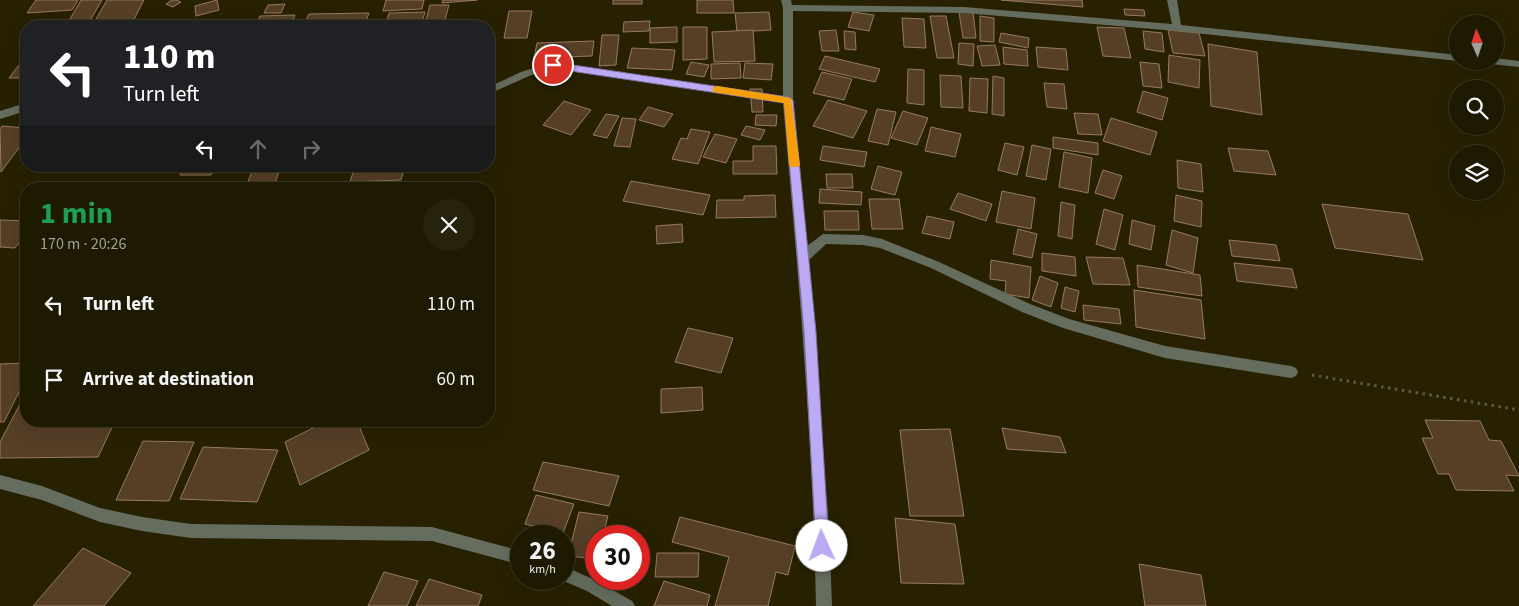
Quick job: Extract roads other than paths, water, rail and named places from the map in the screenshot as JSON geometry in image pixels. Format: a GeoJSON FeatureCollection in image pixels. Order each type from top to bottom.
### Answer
{"type":"FeatureCollection","features":[{"type":"Feature","properties":{"kind":"street"},"geometry":{"type":"LineString","coordinates":[[1172,0],[1177,28]]}},
{"type":"Feature","properties":{"kind":"street"},"geometry":{"type":"LineString","coordinates":[[824,606],[822,526],[804,257],[788,100],[787,4],[964,10],[1177,28],[1449,57]]}},
{"type":"Feature","properties":{"kind":"street"},"geometry":{"type":"LineString","coordinates":[[1504,62],[1519,64]]}},
{"type":"Feature","properties":{"kind":"street"},"geometry":{"type":"LineString","coordinates":[[495,88],[525,74],[553,65],[788,100]]}},
{"type":"Feature","properties":{"kind":"street"},"geometry":{"type":"LineString","coordinates":[[0,115],[20,108]]}},
{"type":"Feature","properties":{"kind":"street"},"geometry":{"type":"LineString","coordinates":[[804,257],[823,239],[863,240],[882,244],[926,261],[1026,308],[1067,324],[1165,352],[1291,372]]}},
{"type":"Feature","properties":{"kind":"street"},"geometry":{"type":"LineString","coordinates":[[0,482],[42,493],[100,515],[181,530],[254,533],[432,534],[510,555]]}},
{"type":"Feature","properties":{"kind":"street"},"geometry":{"type":"LineString","coordinates":[[575,579],[627,606]]}}]}
